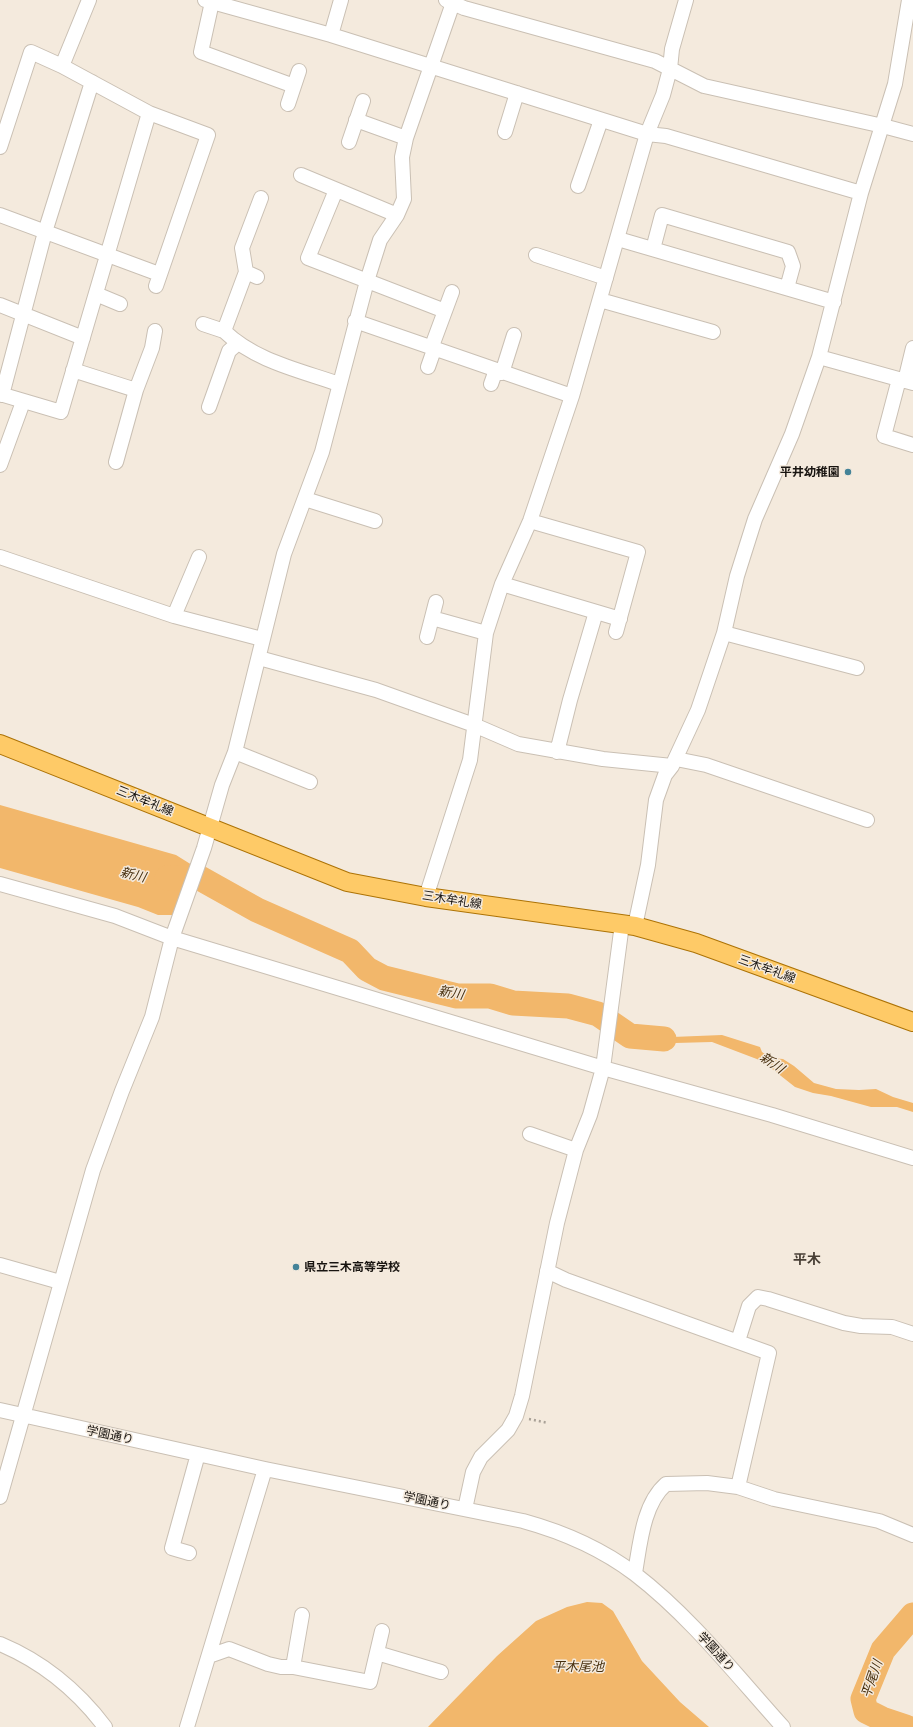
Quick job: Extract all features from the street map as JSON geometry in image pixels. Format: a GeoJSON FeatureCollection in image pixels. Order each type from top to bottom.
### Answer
{"type":"FeatureCollection","features":[{"type":"Feature","properties":{"kind":"main road","name":"三木牟礼線"},"geometry":{"type":"LineString","coordinates":[[0,744],[348,882],[426,897],[629,925],[696,943],[913,1022]]}},
{"type":"Feature","properties":{"kind":"street"},"geometry":{"type":"LineString","coordinates":[[62,66],[89,0]]}},
{"type":"Feature","properties":{"kind":"street"},"geometry":{"type":"LineString","coordinates":[[331,35],[341,0]]}},
{"type":"Feature","properties":{"kind":"street"},"geometry":{"type":"LineString","coordinates":[[426,897],[467,767],[486,633],[502,584],[530,521],[572,396],[647,134],[663,95],[670,69],[672,49],[686,0]]}},
{"type":"Feature","properties":{"kind":"street"},"geometry":{"type":"LineString","coordinates":[[294,86],[201,52],[208,1],[331,35],[647,134],[666,136],[861,193]]}},
{"type":"Feature","properties":{"kind":"street"},"geometry":{"type":"LineString","coordinates":[[0,1497],[92,1170],[152,1017],[172,938],[204,848],[222,785],[235,752],[284,554],[322,452],[355,321],[380,240],[397,215],[404,199],[402,157],[406,138],[431,67],[451,1],[464,8],[655,61],[704,86],[884,126],[913,134]]}},
{"type":"Feature","properties":{"kind":"street"},"geometry":{"type":"LineString","coordinates":[[465,1509],[473,1472],[481,1457],[508,1430],[516,1416],[522,1396],[557,1223],[576,1150],[590,1115],[603,1063],[615,976],[648,865],[656,800],[665,775],[674,762],[698,710],[724,633],[737,576],[755,519],[792,434],[819,358],[861,193],[884,126],[895,84],[909,8]]}},
{"type":"Feature","properties":{"kind":"street"},"geometry":{"type":"LineString","coordinates":[[0,147],[31,52],[62,66],[149,113],[208,135],[158,280],[107,255],[0,215]]}},
{"type":"Feature","properties":{"kind":"street"},"geometry":{"type":"LineString","coordinates":[[288,104],[299,71]]}},
{"type":"Feature","properties":{"kind":"street"},"geometry":{"type":"LineString","coordinates":[[92,82],[45,232],[1,395],[61,412],[149,113]]}},
{"type":"Feature","properties":{"kind":"street"},"geometry":{"type":"LineString","coordinates":[[505,132],[517,93]]}},
{"type":"Feature","properties":{"kind":"street"},"geometry":{"type":"LineString","coordinates":[[349,142],[363,101]]}},
{"type":"Feature","properties":{"kind":"street"},"geometry":{"type":"LineString","coordinates":[[356,120],[406,138]]}},
{"type":"Feature","properties":{"kind":"street"},"geometry":{"type":"LineString","coordinates":[[578,186],[601,120]]}},
{"type":"Feature","properties":{"kind":"street"},"geometry":{"type":"LineString","coordinates":[[301,175],[397,215]]}},
{"type":"Feature","properties":{"kind":"street"},"geometry":{"type":"LineString","coordinates":[[336,190],[308,258],[445,312]]}},
{"type":"Feature","properties":{"kind":"street"},"geometry":{"type":"LineString","coordinates":[[224,331],[252,275],[242,248],[261,198]]}},
{"type":"Feature","properties":{"kind":"street"},"geometry":{"type":"LineString","coordinates":[[653,249],[662,215],[788,252],[793,266],[787,288]]}},
{"type":"Feature","properties":{"kind":"street"},"geometry":{"type":"LineString","coordinates":[[618,238],[834,302]]}},
{"type":"Feature","properties":{"kind":"street"},"geometry":{"type":"LineString","coordinates":[[536,255],[606,278]]}},
{"type":"Feature","properties":{"kind":"street"},"geometry":{"type":"LineString","coordinates":[[428,368],[433,347],[452,292]]}},
{"type":"Feature","properties":{"kind":"street"},"geometry":{"type":"LineString","coordinates":[[96,294],[120,304]]}},
{"type":"Feature","properties":{"kind":"street"},"geometry":{"type":"LineString","coordinates":[[600,300],[713,332]]}},
{"type":"Feature","properties":{"kind":"street"},"geometry":{"type":"LineString","coordinates":[[0,305],[83,338]]}},
{"type":"Feature","properties":{"kind":"street"},"geometry":{"type":"LineString","coordinates":[[355,321],[572,396]]}},
{"type":"Feature","properties":{"kind":"street"},"geometry":{"type":"LineString","coordinates":[[203,324],[224,331],[237,344],[255,354],[339,384]]}},
{"type":"Feature","properties":{"kind":"street"},"geometry":{"type":"LineString","coordinates":[[116,462],[136,390],[152,348],[155,332]]}},
{"type":"Feature","properties":{"kind":"street"},"geometry":{"type":"LineString","coordinates":[[491,384],[499,371],[514,335]]}},
{"type":"Feature","properties":{"kind":"street"},"geometry":{"type":"LineString","coordinates":[[209,407],[229,351],[237,344]]}},
{"type":"Feature","properties":{"kind":"street"},"geometry":{"type":"LineString","coordinates":[[913,348],[906,381],[884,436],[913,445]]}},
{"type":"Feature","properties":{"kind":"street"},"geometry":{"type":"LineString","coordinates":[[819,358],[906,381]]}},
{"type":"Feature","properties":{"kind":"street"},"geometry":{"type":"LineString","coordinates":[[73,370],[136,390]]}},
{"type":"Feature","properties":{"kind":"street"},"geometry":{"type":"LineString","coordinates":[[0,465],[23,402]]}},
{"type":"Feature","properties":{"kind":"street"},"geometry":{"type":"LineString","coordinates":[[305,499],[374,520]]}},
{"type":"Feature","properties":{"kind":"street"},"geometry":{"type":"LineString","coordinates":[[530,521],[638,552],[616,632]]}},
{"type":"Feature","properties":{"kind":"street"},"geometry":{"type":"LineString","coordinates":[[0,557],[174,616],[262,639]]}},
{"type":"Feature","properties":{"kind":"street"},"geometry":{"type":"LineString","coordinates":[[174,616],[199,557]]}},
{"type":"Feature","properties":{"kind":"street"},"geometry":{"type":"LineString","coordinates":[[502,584],[620,619]]}},
{"type":"Feature","properties":{"kind":"street"},"geometry":{"type":"LineString","coordinates":[[427,637],[436,602]]}},
{"type":"Feature","properties":{"kind":"street"},"geometry":{"type":"LineString","coordinates":[[557,752],[570,700],[596,612]]}},
{"type":"Feature","properties":{"kind":"street"},"geometry":{"type":"LineString","coordinates":[[432,618],[486,633]]}},
{"type":"Feature","properties":{"kind":"street"},"geometry":{"type":"LineString","coordinates":[[724,633],[857,668]]}},
{"type":"Feature","properties":{"kind":"street"},"geometry":{"type":"LineString","coordinates":[[259,658],[376,690],[474,725],[518,744],[603,759],[674,762],[706,766],[867,820]]}},
{"type":"Feature","properties":{"kind":"street"},"geometry":{"type":"LineString","coordinates":[[235,752],[310,782]]}},
{"type":"Feature","properties":{"kind":"street"},"geometry":{"type":"LineString","coordinates":[[0,884],[115,916],[172,938],[603,1063],[913,1158]]}},
{"type":"Feature","properties":{"kind":"street"},"geometry":{"type":"LineString","coordinates":[[530,1134],[576,1150]]}},
{"type":"Feature","properties":{"kind":"street"},"geometry":{"type":"LineString","coordinates":[[0,1265],[60,1282]]}},
{"type":"Feature","properties":{"kind":"street"},"geometry":{"type":"LineString","coordinates":[[547,1271],[566,1280],[770,1353],[738,1487]]}},
{"type":"Feature","properties":{"kind":"street"},"geometry":{"type":"LineString","coordinates":[[738,1341],[749,1306],[758,1297],[844,1323],[861,1326],[892,1327],[913,1334]]}},
{"type":"Feature","properties":{"kind":"street","name":"学園通り"},"geometry":{"type":"LineString","coordinates":[[0,1410],[266,1469],[523,1521],[552,1529],[607,1555],[634,1573],[666,1599],[707,1642],[783,1727]]}},
{"type":"Feature","properties":{"kind":"street"},"geometry":{"type":"LineString","coordinates":[[189,1553],[172,1548],[198,1454]]}},
{"type":"Feature","properties":{"kind":"street"},"geometry":{"type":"LineString","coordinates":[[187,1727],[266,1469]]}},
{"type":"Feature","properties":{"kind":"street"},"geometry":{"type":"LineString","coordinates":[[634,1573],[641,1538],[649,1511],[658,1490],[666,1484],[707,1483],[738,1487],[774,1499],[879,1521],[913,1535]]}},
{"type":"Feature","properties":{"kind":"street"},"geometry":{"type":"LineString","coordinates":[[293,1667],[302,1615]]}},
{"type":"Feature","properties":{"kind":"street"},"geometry":{"type":"LineString","coordinates":[[209,1656],[229,1649],[268,1664],[281,1667],[293,1667],[370,1682],[382,1631]]}},
{"type":"Feature","properties":{"kind":"street"},"geometry":{"type":"LineString","coordinates":[[0,1644],[36,1662],[63,1681],[87,1703],[105,1727]]}},
{"type":"Feature","properties":{"kind":"street"},"geometry":{"type":"LineString","coordinates":[[377,1653],[441,1672]]}},
{"type":"Feature","properties":{"kind":"path"},"geometry":{"type":"LineString","coordinates":[[516,1416],[548,1423]]}},
{"type":"Feature","properties":{"kind":"water"},"geometry":{"type":"Polygon","coordinates":[[[0,805],[176,855],[200,870],[184,915],[158,915],[138,907],[0,868],[0,805]]]}},
{"type":"Feature","properties":{"kind":"water"},"geometry":{"type":"Polygon","coordinates":[[[629,1035],[672,1037],[722,1035],[760,1047],[762,1052],[771,1058],[783,1059],[814,1083],[836,1089],[876,1089],[893,1097],[913,1103],[913,1112],[897,1107],[871,1107],[831,1096],[813,1093],[795,1087],[762,1061],[712,1042],[675,1043],[634,1039],[629,1035]]]}},
{"type":"Feature","properties":{"kind":"water","name":"平木尾池"},"geometry":{"type":"Polygon","coordinates":[[[587,1602],[602,1603],[613,1611],[642,1661],[680,1702],[709,1727],[428,1727],[497,1656],[536,1621],[567,1607],[587,1602]]]}},
{"type":"Feature","properties":{"kind":"waterway","name":"新川"},"geometry":{"type":"LineString","coordinates":[[167,878],[198,877],[257,910],[350,951],[367,969],[384,978],[457,996],[490,996],[513,1003],[568,1006],[598,1014],[630,1036],[664,1039]]}},
{"type":"Feature","properties":{"kind":"waterway","name":"平尾川"},"geometry":{"type":"LineString","coordinates":[[906,1727],[882,1719],[866,1711],[863,1699],[883,1650],[913,1615]]}},
{"type":"Feature","properties":{"kind":"place","name":"平井幼稚園"},"geometry":{"type":"Point","coordinates":[848,472]}},
{"type":"Feature","properties":{"kind":"place","name":"県立三木高等学校"},"geometry":{"type":"Point","coordinates":[296,1267]}},
{"type":"Feature","properties":{"kind":"district","name":"平木"},"geometry":{"type":"Point","coordinates":[807,1260]}}]}
